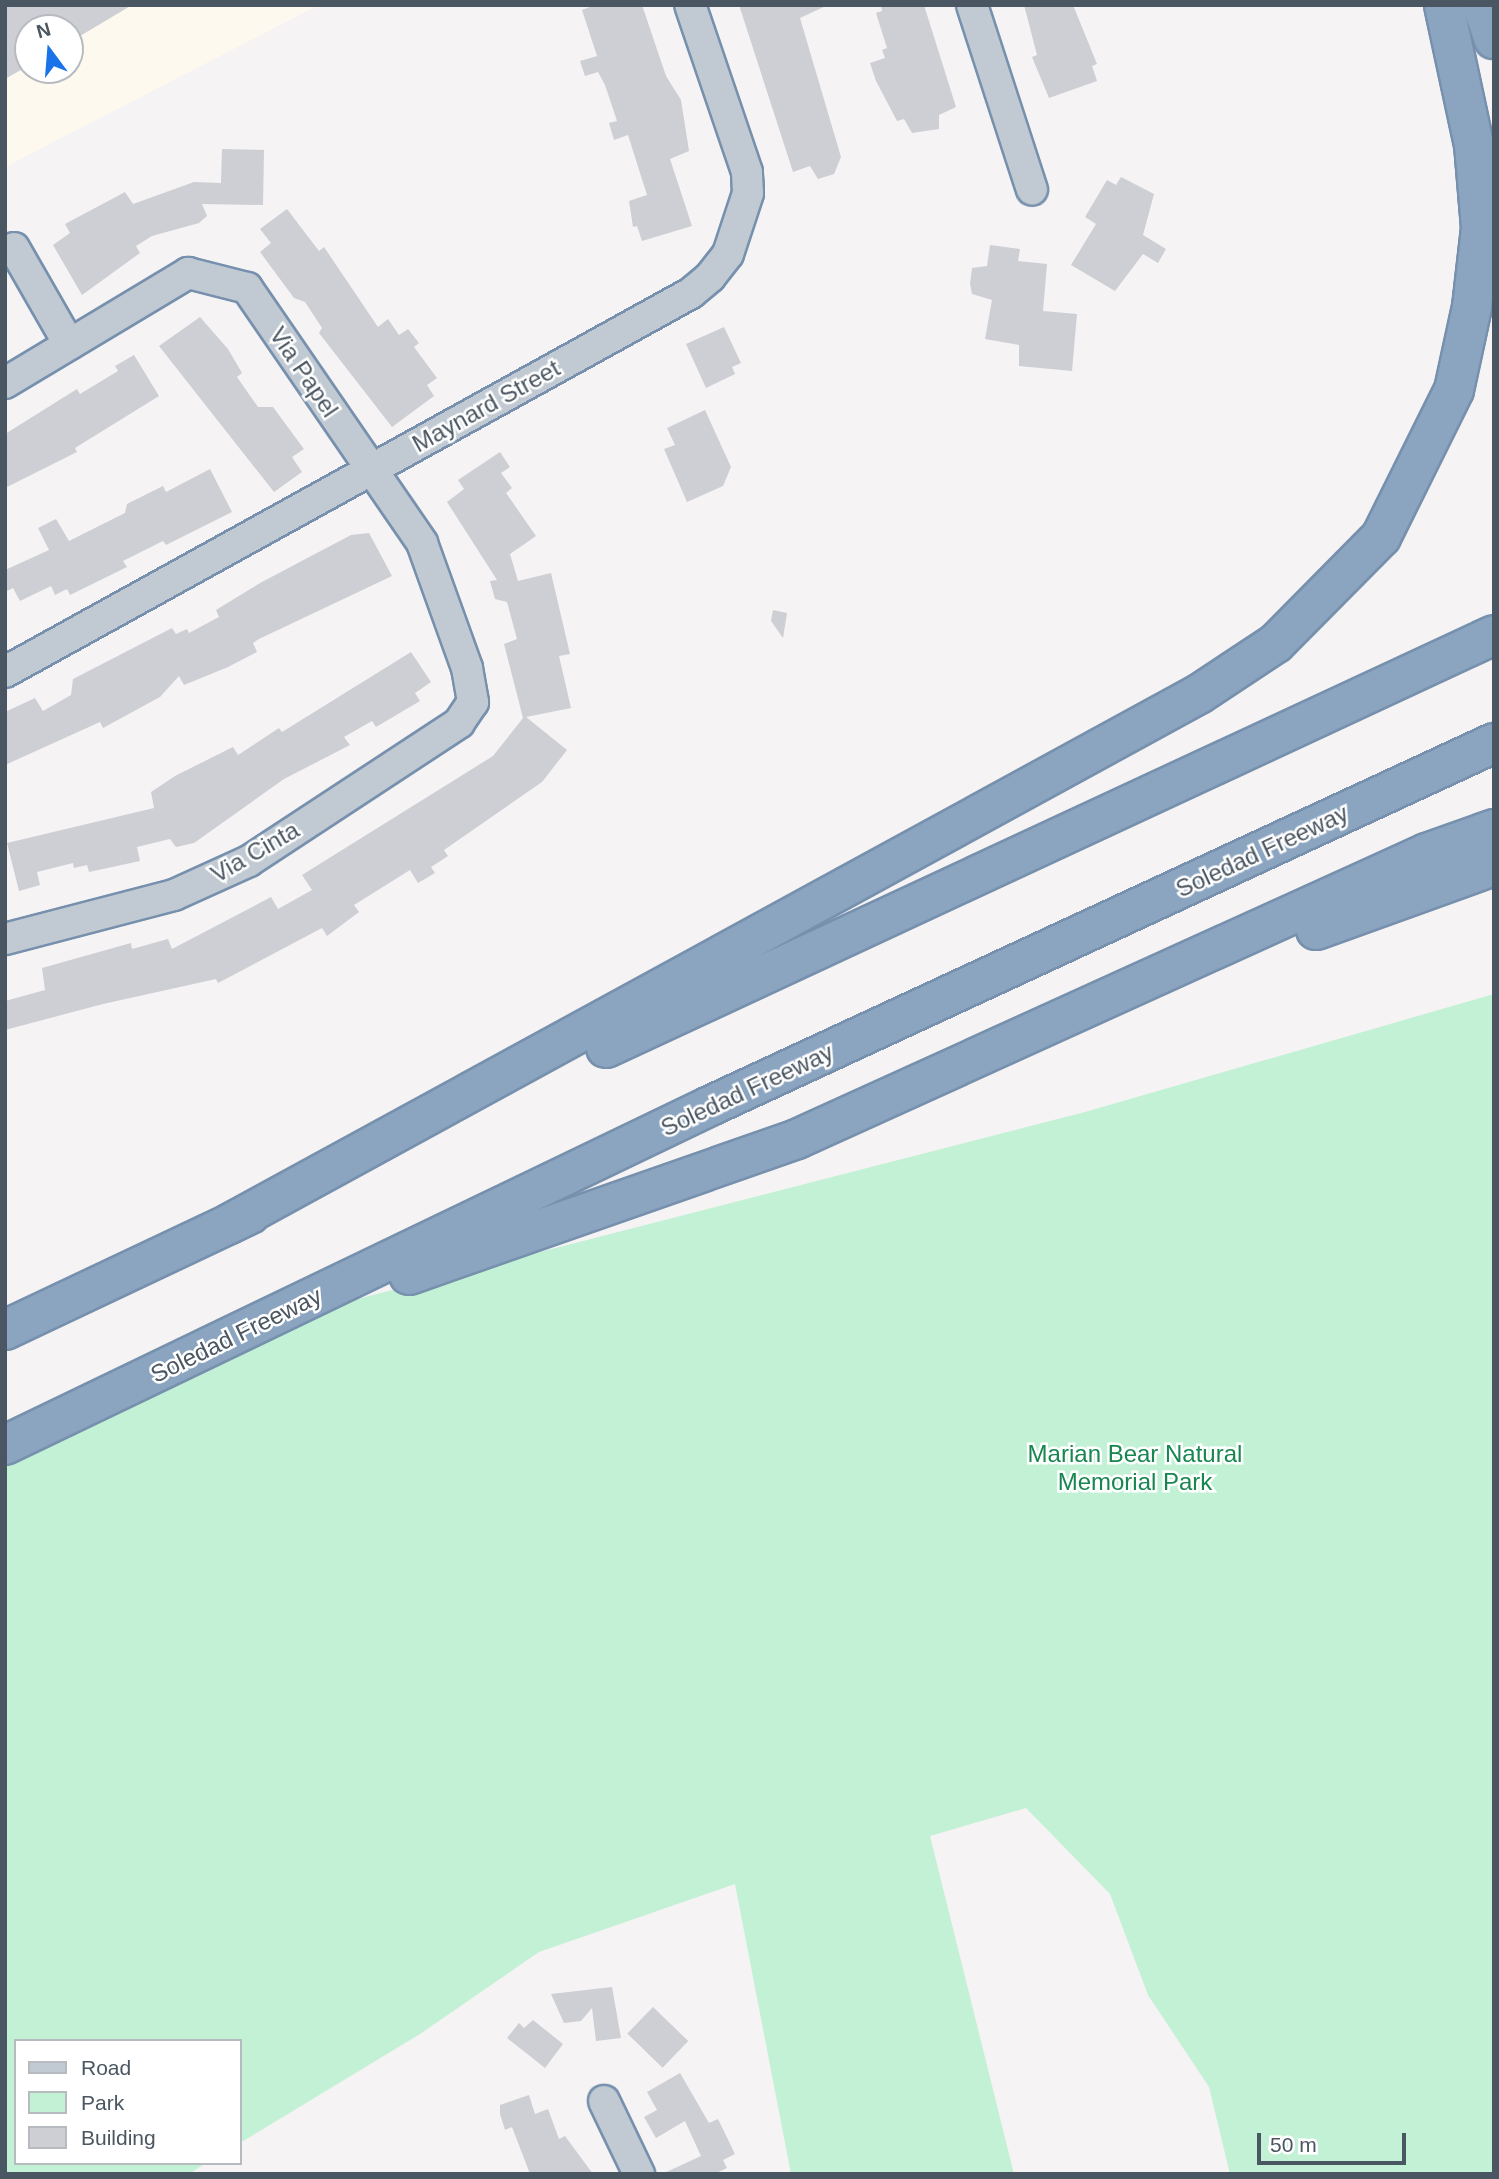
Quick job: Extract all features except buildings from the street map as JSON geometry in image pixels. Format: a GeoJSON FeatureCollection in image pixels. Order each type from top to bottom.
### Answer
{"type":"FeatureCollection","features":[{"type":"Feature","properties":{"kind":"highway"},"geometry":{"type":"LineString","coordinates":[[229,1224],[1199,694],[1276,643],[1381,537],[1454,390],[1473,293],[1480,228],[1474,145],[1444,5]]}},
{"type":"Feature","properties":{"kind":"highway"},"geometry":{"type":"LineString","coordinates":[[1482,5],[1494,39]]}},
{"type":"Feature","properties":{"kind":"highway"},"geometry":{"type":"LineString","coordinates":[[1089,821],[1494,608]]}},
{"type":"Feature","properties":{"kind":"highway"},"geometry":{"type":"LineString","coordinates":[[5,1330],[1089,821],[1494,635]]}},
{"type":"Feature","properties":{"kind":"highway","name":"Soledad Freeway"},"geometry":{"type":"LineString","coordinates":[[5,1445],[710,1106],[1494,743]]}},
{"type":"Feature","properties":{"kind":"highway"},"geometry":{"type":"LineString","coordinates":[[226,1340],[797,1139],[1070,1018],[1427,853],[1494,829]]}},
{"type":"Feature","properties":{"kind":"highway"},"geometry":{"type":"LineString","coordinates":[[1070,1018],[1494,866]]}},
{"type":"Feature","properties":{"kind":"street","name":"Maynard Street"},"geometry":{"type":"LineString","coordinates":[[5,671],[691,293],[728,254],[748,193],[747,172],[690,5]]}},
{"type":"Feature","properties":{"kind":"street"},"geometry":{"type":"LineString","coordinates":[[972,5],[1032,190]]}},
{"type":"Feature","properties":{"kind":"street"},"geometry":{"type":"LineString","coordinates":[[14,248],[69,344]]}},
{"type":"Feature","properties":{"kind":"street","name":"Via Papel"},"geometry":{"type":"LineString","coordinates":[[5,383],[188,273],[247,288],[369,471],[422,543],[467,668],[473,702]]}},
{"type":"Feature","properties":{"kind":"street","name":"Via Cinta"},"geometry":{"type":"LineString","coordinates":[[5,939],[174,895],[248,861],[459,723],[473,702]]}},
{"type":"Feature","properties":{"kind":"street"},"geometry":{"type":"LineString","coordinates":[[604,2101],[639,2174]]}},
{"type":"Feature","properties":{"kind":"shaded area"},"geometry":{"type":"Polygon","coordinates":[[[5,5],[319,5],[5,167],[5,5]]]}},
{"type":"Feature","properties":{"kind":"green space","name":"Marian Bear Natural Memorial Park"},"geometry":{"type":"Polygon","coordinates":[[[1494,994],[1494,2174],[1230,2174],[1209,2087],[1148,1995],[1110,1894],[1026,1808],[930,1836],[1014,2174],[791,2174],[735,1884],[539,1952],[420,2034],[242,2142],[242,2039],[14,2039],[14,2165],[203,2165],[189,2174],[5,2174],[5,1433],[229,1332],[1085,1112],[1494,994]]]}}]}
